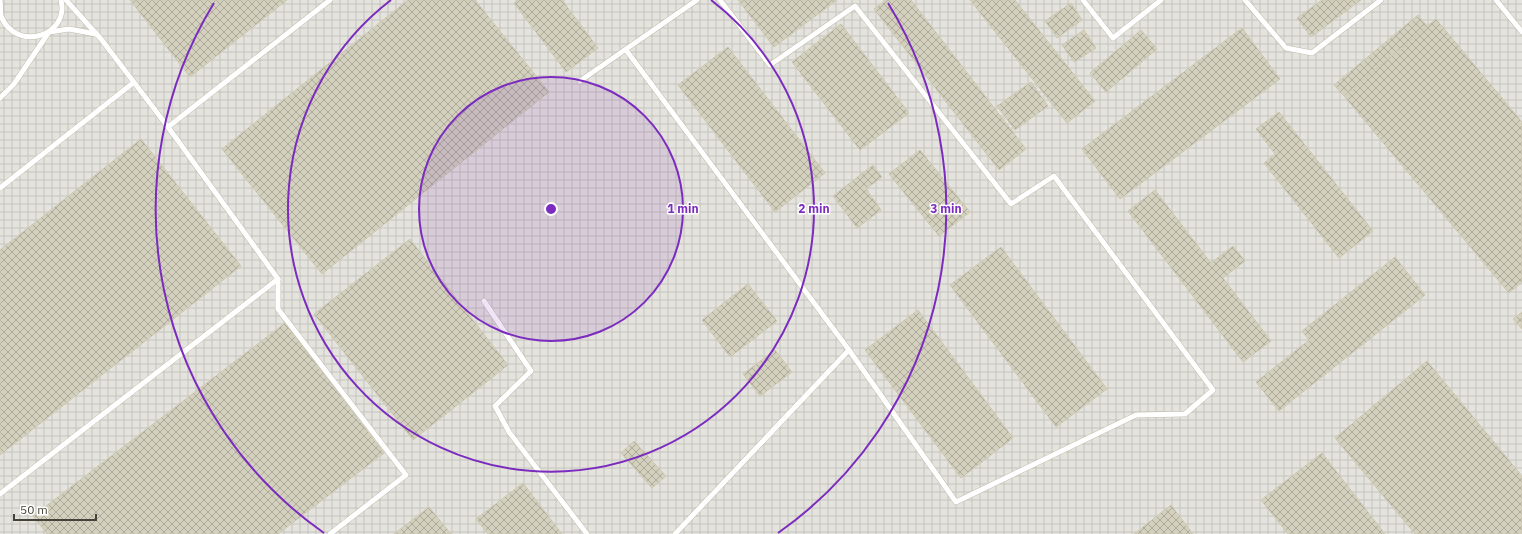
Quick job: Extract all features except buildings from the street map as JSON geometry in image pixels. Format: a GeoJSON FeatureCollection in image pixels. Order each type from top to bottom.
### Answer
{"type":"FeatureCollection","features":[{"type":"Feature","properties":{"kind":"lane"},"geometry":{"type":"LineString","coordinates":[[0,0],[1,14],[8,28],[20,36],[35,38],[49,32],[69,28],[96,34]]}},
{"type":"Feature","properties":{"kind":"lane"},"geometry":{"type":"LineString","coordinates":[[0,98],[14,84],[49,32],[59,21],[62,6],[61,0]]}},
{"type":"Feature","properties":{"kind":"lane"},"geometry":{"type":"LineString","coordinates":[[66,0],[96,34],[168,127],[278,279],[278,309],[406,475],[330,534]]}},
{"type":"Feature","properties":{"kind":"lane"},"geometry":{"type":"LineString","coordinates":[[168,127],[330,0]]}},
{"type":"Feature","properties":{"kind":"lane"},"geometry":{"type":"LineString","coordinates":[[580,81],[697,0]]}},
{"type":"Feature","properties":{"kind":"lane"},"geometry":{"type":"LineString","coordinates":[[626,50],[849,350],[956,502],[1136,415],[1185,414],[1213,390],[1054,176],[1011,204],[854,6],[770,65],[720,0]]}},
{"type":"Feature","properties":{"kind":"lane"},"geometry":{"type":"LineString","coordinates":[[1083,0],[1113,38],[1162,0]]}},
{"type":"Feature","properties":{"kind":"lane"},"geometry":{"type":"LineString","coordinates":[[1246,0],[1286,48],[1312,53],[1381,0]]}},
{"type":"Feature","properties":{"kind":"lane"},"geometry":{"type":"LineString","coordinates":[[1496,0],[1522,32]]}},
{"type":"Feature","properties":{"kind":"lane"},"geometry":{"type":"LineString","coordinates":[[0,188],[133,83]]}},
{"type":"Feature","properties":{"kind":"lane"},"geometry":{"type":"LineString","coordinates":[[0,494],[278,279]]}},
{"type":"Feature","properties":{"kind":"lane"},"geometry":{"type":"LineString","coordinates":[[484,301],[531,371],[495,406],[509,432],[587,534]]}},
{"type":"Feature","properties":{"kind":"lane"},"geometry":{"type":"LineString","coordinates":[[675,534],[849,350]]}},
{"type":"Feature","properties":{"kind":"shaded area"},"geometry":{"type":"Polygon","coordinates":[[[0,0],[1522,0],[1522,534],[0,534],[0,0]]]}}]}
